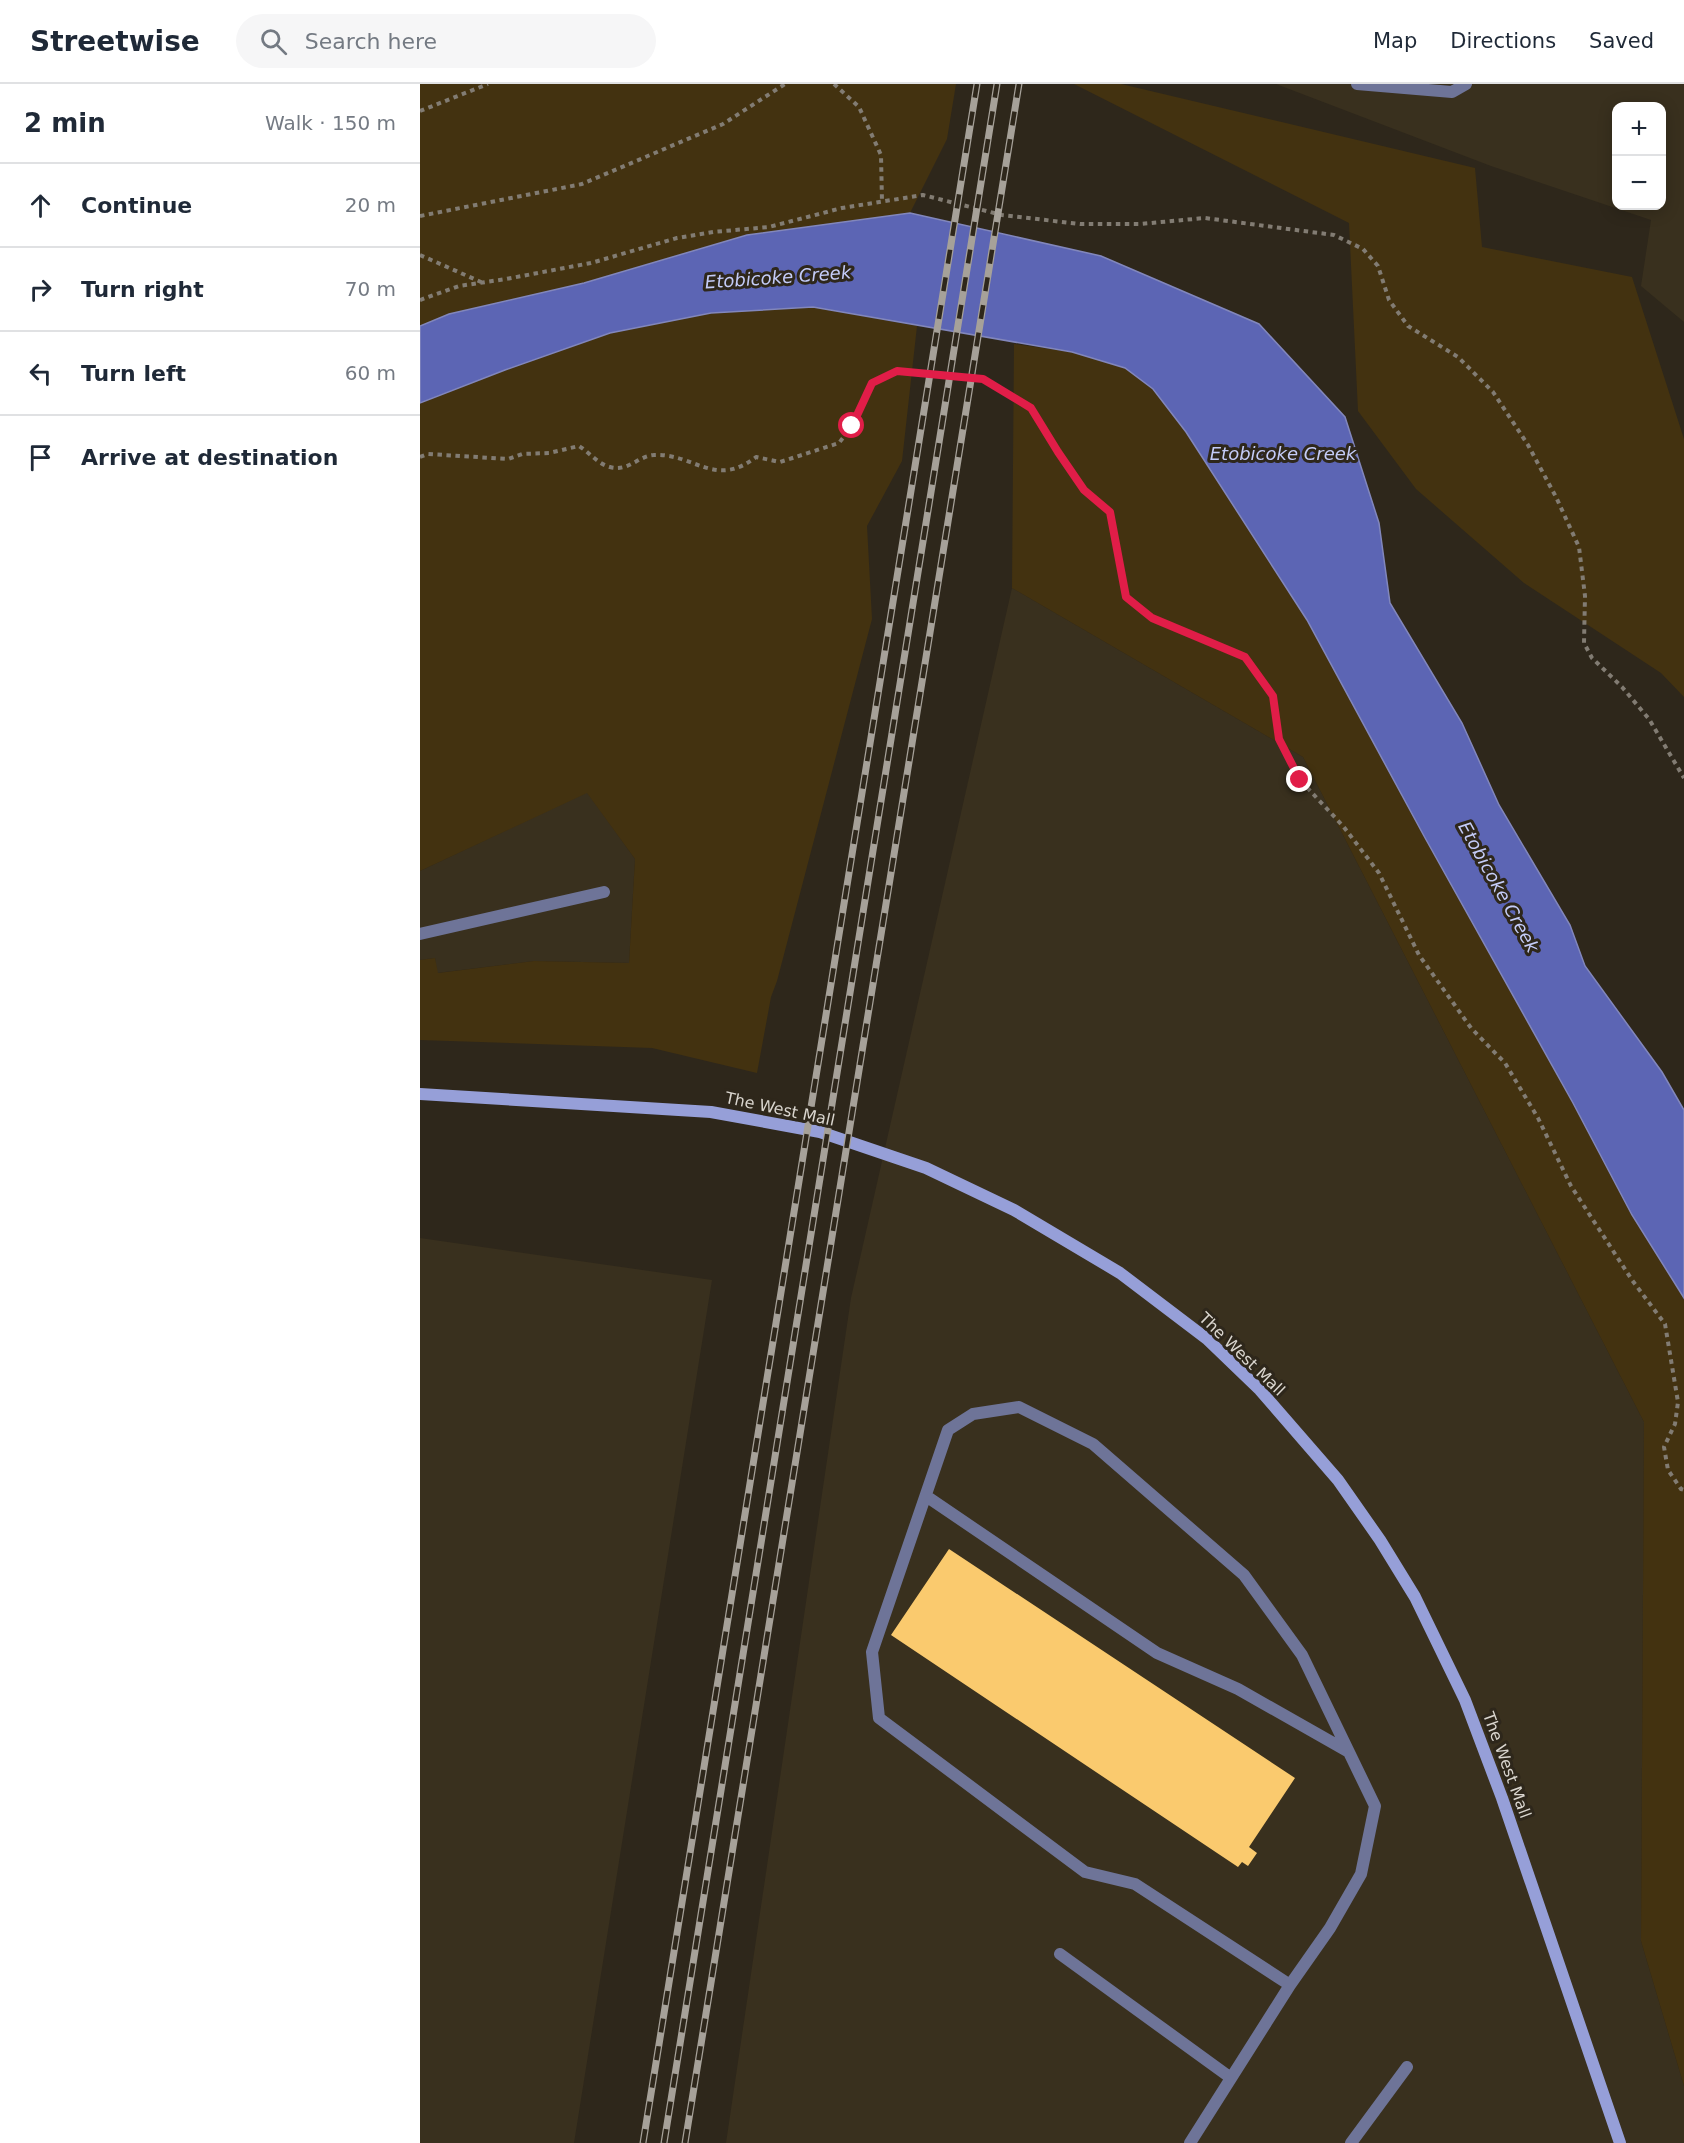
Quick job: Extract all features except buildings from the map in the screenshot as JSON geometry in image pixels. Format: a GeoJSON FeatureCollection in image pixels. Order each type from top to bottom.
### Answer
{"type":"FeatureCollection","features":[{"type":"Feature","properties":{"kind":"main road","name":"The West Mall"},"geometry":{"type":"LineString","coordinates":[[420,1094],[711,1112],[820,1132],[926,1168],[1014,1210],[1120,1273],[1207,1339],[1260,1390],[1338,1480],[1380,1540],[1415,1597],[1465,1700],[1498,1787],[1620,2143]]}},
{"type":"Feature","properties":{"kind":"lane"},"geometry":{"type":"LineString","coordinates":[[1357,84],[1452,92],[1466,84]]}},
{"type":"Feature","properties":{"kind":"lane"},"geometry":{"type":"LineString","coordinates":[[420,934],[604,892]]}},
{"type":"Feature","properties":{"kind":"lane"},"geometry":{"type":"LineString","coordinates":[[1190,2143],[1290,1985],[1330,1928],[1361,1874],[1375,1806],[1302,1655],[1244,1575],[1094,1444],[1019,1407],[973,1413],[948,1430],[872,1652],[879,1718],[1085,1872],[1136,1884],[1290,1985]]}},
{"type":"Feature","properties":{"kind":"lane"},"geometry":{"type":"LineString","coordinates":[[926,1496],[1157,1653],[1238,1689],[1349,1752]]}},
{"type":"Feature","properties":{"kind":"lane"},"geometry":{"type":"LineString","coordinates":[[1059,1954],[1231,2078]]}},
{"type":"Feature","properties":{"kind":"lane"},"geometry":{"type":"LineString","coordinates":[[1351,2143],[1407,2067]]}},
{"type":"Feature","properties":{"kind":"path"},"geometry":{"type":"LineString","coordinates":[[420,111],[488,84]]}},
{"type":"Feature","properties":{"kind":"path"},"geometry":{"type":"LineString","coordinates":[[420,216],[582,184],[723,124],[785,84]]}},
{"type":"Feature","properties":{"kind":"path"},"geometry":{"type":"LineString","coordinates":[[834,84],[859,107],[881,155],[882,202]]}},
{"type":"Feature","properties":{"kind":"path"},"geometry":{"type":"LineString","coordinates":[[420,300],[459,286],[591,263],[676,238],[769,227],[842,208],[923,195],[1002,215],[1080,224],[1140,224],[1205,218],[1334,235],[1363,249],[1378,266],[1389,300],[1408,326],[1458,357],[1493,392],[1528,445],[1579,547],[1585,596],[1584,643],[1592,658],[1622,687],[1649,719],[1684,778]]}},
{"type":"Feature","properties":{"kind":"path"},"geometry":{"type":"LineString","coordinates":[[420,255],[482,282]]}},
{"type":"Feature","properties":{"kind":"path"},"geometry":{"type":"LineString","coordinates":[[420,457],[428,454],[508,459],[522,454],[549,453],[579,446],[601,463],[612,468],[623,468],[649,455],[663,454],[710,470],[743,467],[756,457],[780,462],[839,443],[852,426],[872,383],[897,371],[983,379],[1031,408],[1084,490],[1110,512],[1126,597],[1152,618],[1245,657],[1273,696],[1279,739],[1300,780],[1343,826],[1379,873],[1419,955],[1471,1028],[1505,1063],[1538,1118],[1571,1186],[1632,1280],[1665,1324],[1678,1402],[1675,1424],[1664,1447],[1668,1470],[1684,1490]]}},
{"type":"Feature","properties":{"kind":"shaded area"},"geometry":{"type":"Polygon","coordinates":[[[420,84],[956,84],[947,139],[910,213],[747,235],[584,283],[449,314],[420,326],[420,84]]]}},
{"type":"Feature","properties":{"kind":"shaded area"},"geometry":{"type":"Polygon","coordinates":[[[1074,84],[1121,84],[1475,168],[1482,247],[1632,277],[1684,439],[1684,697],[1661,673],[1524,583],[1416,489],[1358,411],[1349,223],[1074,84]]]}},
{"type":"Feature","properties":{"kind":"shaded area"},"geometry":{"type":"Polygon","coordinates":[[[1276,84],[1684,84],[1684,322],[1641,286],[1651,220],[1621,210],[1666,210],[1666,102],[1612,102],[1612,207],[1491,166],[1276,84]]]}},
{"type":"Feature","properties":{"kind":"shaded area"},"geometry":{"type":"Polygon","coordinates":[[[813,307],[917,326],[902,461],[867,526],[872,619],[771,997],[757,1073],[652,1048],[420,1040],[420,960],[435,958],[438,973],[534,961],[629,963],[635,859],[587,793],[420,871],[420,403],[610,333],[711,313],[813,307]]]}},
{"type":"Feature","properties":{"kind":"shaded area"},"geometry":{"type":"Polygon","coordinates":[[[1014,344],[1072,352],[1125,368],[1153,389],[1186,432],[1307,620],[1573,1103],[1632,1215],[1684,1298],[1684,2086],[1641,1941],[1644,1422],[1303,757],[1012,588],[1014,344]]]}},
{"type":"Feature","properties":{"kind":"shaded area"},"geometry":{"type":"Polygon","coordinates":[[[1012,588],[1303,757],[1644,1422],[1641,1941],[1684,2086],[1684,2143],[726,2143],[851,1298],[1012,588]]]}},
{"type":"Feature","properties":{"kind":"shaded area"},"geometry":{"type":"Polygon","coordinates":[[[587,792],[635,859],[629,963],[534,961],[437,973],[435,958],[420,960],[420,871],[587,792]]]}},
{"type":"Feature","properties":{"kind":"shaded area"},"geometry":{"type":"Polygon","coordinates":[[[420,1238],[712,1280],[574,2143],[420,2143],[420,1238]]]}},
{"type":"Feature","properties":{"kind":"water","name":"Etobicoke Creek"},"geometry":{"type":"Polygon","coordinates":[[[910,213],[1101,256],[1259,324],[1345,417],[1379,523],[1390,603],[1462,723],[1499,805],[1570,925],[1585,966],[1662,1072],[1684,1110],[1684,1298],[1632,1215],[1573,1103],[1307,620],[1186,432],[1153,389],[1125,368],[1072,352],[813,307],[711,313],[610,333],[420,403],[420,326],[449,314],[584,283],[747,235],[910,213]]]}},
{"type":"Feature","properties":{"kind":"railway"},"geometry":{"type":"LineString","coordinates":[[643,2143],[977,84]]}},
{"type":"Feature","properties":{"kind":"railway"},"geometry":{"type":"LineString","coordinates":[[664,2143],[997,84]]}},
{"type":"Feature","properties":{"kind":"railway"},"geometry":{"type":"LineString","coordinates":[[685,2143],[1019,84]]}},
{"type":"Feature","properties":{"kind":"route"},"geometry":{"type":"LineString","coordinates":[[852,426],[872,383],[897,371],[983,379],[1031,408],[1084,490],[1110,512],[1126,597],[1152,618],[1245,657],[1273,696],[1279,739],[1300,780]]}}]}
